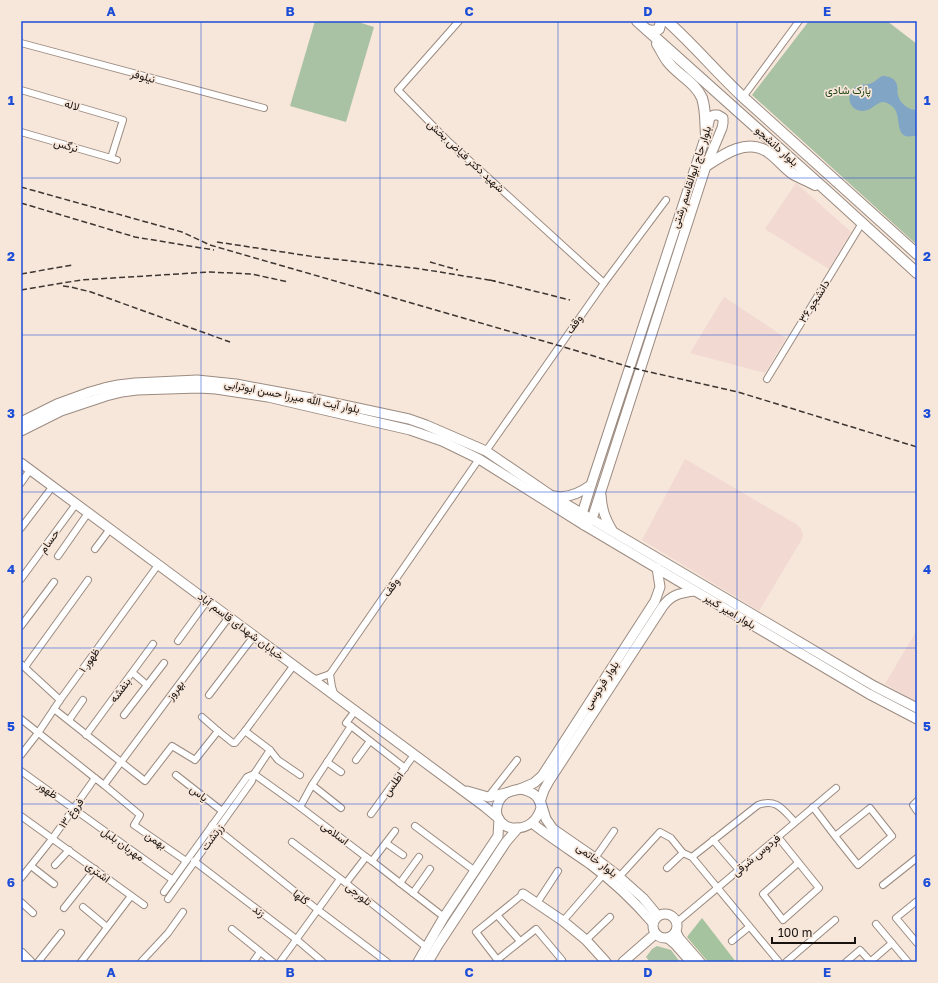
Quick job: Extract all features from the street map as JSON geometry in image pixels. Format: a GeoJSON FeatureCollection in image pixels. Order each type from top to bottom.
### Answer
{"type":"FeatureCollection","features":[{"type":"Feature","properties":{"kind":"main road","name":"بلوار دانشجو"},"geometry":{"type":"LineString","coordinates":[[637,21],[917,273]]}},
{"type":"Feature","properties":{"kind":"main road"},"geometry":{"type":"LineString","coordinates":[[661,21],[659,29],[650,32],[668,62],[698,90],[702,98],[705,113],[706,135]]}},
{"type":"Feature","properties":{"kind":"main road","name":"بلوار دانشجو"},"geometry":{"type":"LineString","coordinates":[[667,21],[743,97],[917,254]]}},
{"type":"Feature","properties":{"kind":"main road","name":"بلوار حاج ابوالقاسم رشتی"},"geometry":{"type":"LineString","coordinates":[[718,115],[723,118],[722,128],[706,166],[601,490],[588,522],[582,514],[591,485],[706,135],[710,117],[718,115]]}},
{"type":"Feature","properties":{"kind":"main road"},"geometry":{"type":"LineString","coordinates":[[706,166],[724,154],[740,148],[753,146],[759,147],[768,152],[793,174],[827,191]]}},
{"type":"Feature","properties":{"kind":"main road","name":"بلوار آیت الله میرزا حسن ابوترابی"},"geometry":{"type":"LineString","coordinates":[[21,422],[57,404],[90,392],[118,385],[197,380],[236,384],[409,419],[426,425],[486,451],[546,498]]}},
{"type":"Feature","properties":{"kind":"main road","name":"بلوار آیت الله میرزا حسن ابوترابی"},"geometry":{"type":"LineString","coordinates":[[21,431],[61,411],[106,396],[137,390],[199,388],[216,389],[268,397],[410,430],[442,441],[479,459],[546,498]]}},
{"type":"Feature","properties":{"kind":"main road","name":"خیابان شهدای قاسم آباد"},"geometry":{"type":"LineString","coordinates":[[21,463],[498,818]]}},
{"type":"Feature","properties":{"kind":"main road"},"geometry":{"type":"LineString","coordinates":[[546,498],[571,496],[582,492],[591,485]]}},
{"type":"Feature","properties":{"kind":"main road"},"geometry":{"type":"LineString","coordinates":[[601,490],[601,505],[606,520],[614,533]]}},
{"type":"Feature","properties":{"kind":"main road"},"geometry":{"type":"LineString","coordinates":[[546,498],[582,514]]}},
{"type":"Feature","properties":{"kind":"main road","name":"بلوار امیر کبیر"},"geometry":{"type":"LineString","coordinates":[[546,498],[588,522],[657,568],[695,591],[917,708]]}},
{"type":"Feature","properties":{"kind":"main road","name":"بلوار امیر کبیر"},"geometry":{"type":"LineString","coordinates":[[588,522],[614,533],[792,643],[869,694],[917,719]]}},
{"type":"Feature","properties":{"kind":"main road","name":"بلوار فردوسی"},"geometry":{"type":"LineString","coordinates":[[520,789],[534,783],[542,776],[655,601],[660,587],[657,568]]}},
{"type":"Feature","properties":{"kind":"main road","name":"بلوار فردوسی"},"geometry":{"type":"LineString","coordinates":[[540,802],[549,781],[667,600],[674,596],[695,591]]}},
{"type":"Feature","properties":{"kind":"main road"},"geometry":{"type":"LineString","coordinates":[[461,789],[488,797],[520,789],[534,793],[539,798],[541,808],[540,812],[532,823],[526,826],[510,828],[503,824],[498,818]]}},
{"type":"Feature","properties":{"kind":"main road"},"geometry":{"type":"LineString","coordinates":[[418,962],[444,917],[498,836],[498,818],[496,811],[497,804],[506,793]]}},
{"type":"Feature","properties":{"kind":"main road","name":"بلوار خاتمی"},"geometry":{"type":"LineString","coordinates":[[540,802],[546,819],[553,829],[595,858],[643,898],[655,919]]}},
{"type":"Feature","properties":{"kind":"main road","name":"بلوار خاتمی"},"geometry":{"type":"LineString","coordinates":[[532,823],[603,875],[628,898],[655,919]]}},
{"type":"Feature","properties":{"kind":"main road"},"geometry":{"type":"LineString","coordinates":[[428,962],[506,842],[518,828]]}},
{"type":"Feature","properties":{"kind":"main road"},"geometry":{"type":"LineString","coordinates":[[524,894],[563,921],[586,940],[606,962]]}},
{"type":"Feature","properties":{"kind":"main road"},"geometry":{"type":"LineString","coordinates":[[666,914],[670,915],[677,922],[676,932],[673,936],[668,938],[664,939],[659,937],[652,930],[655,919],[666,914]]}},
{"type":"Feature","properties":{"kind":"main road"},"geometry":{"type":"LineString","coordinates":[[676,932],[679,938],[700,962]]}},
{"type":"Feature","properties":{"kind":"main road"},"geometry":{"type":"LineString","coordinates":[[623,962],[655,934]]}},
{"type":"Feature","properties":{"kind":"main road"},"geometry":{"type":"LineString","coordinates":[[668,938],[691,962]]}},
{"type":"Feature","properties":{"kind":"main road"},"geometry":{"type":"LineString","coordinates":[[21,953],[30,962]]}},
{"type":"Feature","properties":{"kind":"street","name":"شهید دکتر فیاض بخش"},"geometry":{"type":"LineString","coordinates":[[459,21],[398,90],[449,142],[604,283]]}},
{"type":"Feature","properties":{"kind":"street"},"geometry":{"type":"LineString","coordinates":[[743,97],[799,21]]}},
{"type":"Feature","properties":{"kind":"street","name":"نیلوفر"},"geometry":{"type":"LineString","coordinates":[[21,43],[264,108]]}},
{"type":"Feature","properties":{"kind":"street","name":"لاله"},"geometry":{"type":"LineString","coordinates":[[21,90],[123,120],[114,159]]}},
{"type":"Feature","properties":{"kind":"street","name":"نرگس"},"geometry":{"type":"LineString","coordinates":[[21,132],[114,159]]}},
{"type":"Feature","properties":{"kind":"street","name":"وقف"},"geometry":{"type":"LineString","coordinates":[[486,451],[604,283],[666,200]]}},
{"type":"Feature","properties":{"kind":"street","name":"دانشجو ۳۶"},"geometry":{"type":"LineString","coordinates":[[766,379],[862,223]]}},
{"type":"Feature","properties":{"kind":"street","name":"وقف"},"geometry":{"type":"LineString","coordinates":[[330,674],[479,459]]}},
{"type":"Feature","properties":{"kind":"street"},"geometry":{"type":"LineString","coordinates":[[21,483],[30,470]]}},
{"type":"Feature","properties":{"kind":"street"},"geometry":{"type":"LineString","coordinates":[[21,528],[52,486]]}},
{"type":"Feature","properties":{"kind":"street","name":"حسام"},"geometry":{"type":"LineString","coordinates":[[21,579],[76,504]]}},
{"type":"Feature","properties":{"kind":"street"},"geometry":{"type":"LineString","coordinates":[[58,556],[88,512]]}},
{"type":"Feature","properties":{"kind":"street"},"geometry":{"type":"LineString","coordinates":[[95,549],[110,529]]}},
{"type":"Feature","properties":{"kind":"street","name":"ظهور ۱"},"geometry":{"type":"LineString","coordinates":[[21,755],[158,565]]}},
{"type":"Feature","properties":{"kind":"street"},"geometry":{"type":"LineString","coordinates":[[60,700],[23,665],[88,580]]}},
{"type":"Feature","properties":{"kind":"street"},"geometry":{"type":"LineString","coordinates":[[21,626],[54,582]]}},
{"type":"Feature","properties":{"kind":"street"},"geometry":{"type":"LineString","coordinates":[[178,642],[207,600]]}},
{"type":"Feature","properties":{"kind":"street","name":"بهروز"},"geometry":{"type":"LineString","coordinates":[[122,762],[229,617]]}},
{"type":"Feature","properties":{"kind":"street"},"geometry":{"type":"LineString","coordinates":[[209,695],[254,636]]}},
{"type":"Feature","properties":{"kind":"street","name":"بنفشه"},"geometry":{"type":"LineString","coordinates":[[86,734],[153,644]]}},
{"type":"Feature","properties":{"kind":"street"},"geometry":{"type":"LineString","coordinates":[[124,715],[164,663]]}},
{"type":"Feature","properties":{"kind":"street"},"geometry":{"type":"LineString","coordinates":[[202,717],[234,744],[246,731],[294,665]]}},
{"type":"Feature","properties":{"kind":"street"},"geometry":{"type":"LineString","coordinates":[[132,673],[147,685]]}},
{"type":"Feature","properties":{"kind":"street"},"geometry":{"type":"LineString","coordinates":[[309,676],[316,679],[330,674],[332,687],[336,697]]}},
{"type":"Feature","properties":{"kind":"street"},"geometry":{"type":"LineString","coordinates":[[69,720],[83,700]]}},
{"type":"Feature","properties":{"kind":"street"},"geometry":{"type":"LineString","coordinates":[[54,709],[145,781],[173,746],[196,760],[218,731]]}},
{"type":"Feature","properties":{"kind":"street"},"geometry":{"type":"LineString","coordinates":[[355,711],[346,723],[405,768]]}},
{"type":"Feature","properties":{"kind":"street"},"geometry":{"type":"LineString","coordinates":[[21,719],[104,785],[122,762]]}},
{"type":"Feature","properties":{"kind":"street"},"geometry":{"type":"LineString","coordinates":[[300,807],[312,785],[351,726]]}},
{"type":"Feature","properties":{"kind":"street"},"geometry":{"type":"LineString","coordinates":[[246,731],[270,750],[278,760],[300,775]]}},
{"type":"Feature","properties":{"kind":"street"},"geometry":{"type":"LineString","coordinates":[[356,760],[370,740]]}},
{"type":"Feature","properties":{"kind":"street","name":"زرتشت"},"geometry":{"type":"LineString","coordinates":[[168,899],[183,872],[186,860],[252,781],[254,774],[270,750]]}},
{"type":"Feature","properties":{"kind":"street","name":"اطلس"},"geometry":{"type":"LineString","coordinates":[[371,814],[414,754]]}},
{"type":"Feature","properties":{"kind":"street"},"geometry":{"type":"LineString","coordinates":[[488,797],[517,760]]}},
{"type":"Feature","properties":{"kind":"street"},"geometry":{"type":"LineString","coordinates":[[327,762],[341,772]]}},
{"type":"Feature","properties":{"kind":"street","name":"ظهور"},"geometry":{"type":"LineString","coordinates":[[21,771],[74,808]]}},
{"type":"Feature","properties":{"kind":"street","name":"زرتشت"},"geometry":{"type":"LineString","coordinates":[[164,892],[172,880],[194,861],[215,827],[222,811],[247,777],[254,774]]}},
{"type":"Feature","properties":{"kind":"street","name":"اسلامی"},"geometry":{"type":"LineString","coordinates":[[254,774],[300,807],[444,917]]}},
{"type":"Feature","properties":{"kind":"street","name":"یاس"},"geometry":{"type":"LineString","coordinates":[[176,775],[222,811]]}},
{"type":"Feature","properties":{"kind":"street","name":"فروغ ۱۳"},"geometry":{"type":"LineString","coordinates":[[21,878],[52,839],[95,778]]}},
{"type":"Feature","properties":{"kind":"street","name":"بهمن"},"geometry":{"type":"LineString","coordinates":[[104,785],[140,815],[134,825],[186,860]]}},
{"type":"Feature","properties":{"kind":"street"},"geometry":{"type":"LineString","coordinates":[[312,785],[341,808]]}},
{"type":"Feature","properties":{"kind":"street","name":"فردوس شرقی"},"geometry":{"type":"LineString","coordinates":[[677,922],[836,788]]}},
{"type":"Feature","properties":{"kind":"street"},"geometry":{"type":"LineString","coordinates":[[692,857],[758,805],[772,803],[778,805],[795,822]]}},
{"type":"Feature","properties":{"kind":"street"},"geometry":{"type":"LineString","coordinates":[[915,803],[917,811]]}},
{"type":"Feature","properties":{"kind":"street"},"geometry":{"type":"LineString","coordinates":[[813,807],[835,836],[858,865],[892,836],[870,808],[835,836]]}},
{"type":"Feature","properties":{"kind":"street","name":"مهربان بلبل"},"geometry":{"type":"LineString","coordinates":[[74,808],[172,880]]}},
{"type":"Feature","properties":{"kind":"street","name":"اشتری"},"geometry":{"type":"LineString","coordinates":[[21,816],[144,905]]}},
{"type":"Feature","properties":{"kind":"street"},"geometry":{"type":"LineString","coordinates":[[415,826],[475,870]]}},
{"type":"Feature","properties":{"kind":"street","name":"گلها"},"geometry":{"type":"LineString","coordinates":[[215,827],[318,910],[388,962]]}},
{"type":"Feature","properties":{"kind":"street"},"geometry":{"type":"LineString","coordinates":[[346,883],[386,843],[395,831]]}},
{"type":"Feature","properties":{"kind":"street"},"geometry":{"type":"LineString","coordinates":[[595,858],[614,831]]}},
{"type":"Feature","properties":{"kind":"street"},"geometry":{"type":"LineString","coordinates":[[619,877],[660,832],[671,838],[683,853],[692,857],[779,962]]}},
{"type":"Feature","properties":{"kind":"street"},"geometry":{"type":"LineString","coordinates":[[778,837],[819,888],[783,920],[763,894],[798,863]]}},
{"type":"Feature","properties":{"kind":"street"},"geometry":{"type":"LineString","coordinates":[[713,840],[739,870]]}},
{"type":"Feature","properties":{"kind":"street","name":"تلورجی"},"geometry":{"type":"LineString","coordinates":[[292,842],[426,947]]}},
{"type":"Feature","properties":{"kind":"street"},"geometry":{"type":"LineString","coordinates":[[386,843],[403,855]]}},
{"type":"Feature","properties":{"kind":"street"},"geometry":{"type":"LineString","coordinates":[[55,865],[69,850]]}},
{"type":"Feature","properties":{"kind":"street"},"geometry":{"type":"LineString","coordinates":[[667,868],[683,853]]}},
{"type":"Feature","properties":{"kind":"street"},"geometry":{"type":"LineString","coordinates":[[400,884],[419,857]]}},
{"type":"Feature","properties":{"kind":"street"},"geometry":{"type":"LineString","coordinates":[[883,885],[917,858]]}},
{"type":"Feature","properties":{"kind":"street","name":"زند"},"geometry":{"type":"LineString","coordinates":[[194,861],[296,939],[323,962]]}},
{"type":"Feature","properties":{"kind":"street"},"geometry":{"type":"LineString","coordinates":[[31,866],[54,884]]}},
{"type":"Feature","properties":{"kind":"street"},"geometry":{"type":"LineString","coordinates":[[64,908],[95,869]]}},
{"type":"Feature","properties":{"kind":"street"},"geometry":{"type":"LineString","coordinates":[[413,893],[430,869]]}},
{"type":"Feature","properties":{"kind":"street"},"geometry":{"type":"LineString","coordinates":[[537,903],[558,872]]}},
{"type":"Feature","properties":{"kind":"street"},"geometry":{"type":"LineString","coordinates":[[563,921],[603,875]]}},
{"type":"Feature","properties":{"kind":"street"},"geometry":{"type":"LineString","coordinates":[[280,962],[340,879]]}},
{"type":"Feature","properties":{"kind":"street"},"geometry":{"type":"LineString","coordinates":[[524,894],[476,932],[498,961],[536,929],[562,960],[559,962]]}},
{"type":"Feature","properties":{"kind":"street"},"geometry":{"type":"LineString","coordinates":[[81,962],[131,896]]}},
{"type":"Feature","properties":{"kind":"street"},"geometry":{"type":"LineString","coordinates":[[917,901],[896,918],[917,943]]}},
{"type":"Feature","properties":{"kind":"street"},"geometry":{"type":"LineString","coordinates":[[21,902],[33,913]]}},
{"type":"Feature","properties":{"kind":"street"},"geometry":{"type":"LineString","coordinates":[[83,907],[107,927]]}},
{"type":"Feature","properties":{"kind":"street"},"geometry":{"type":"LineString","coordinates":[[141,962],[168,933],[184,912]]}},
{"type":"Feature","properties":{"kind":"street"},"geometry":{"type":"LineString","coordinates":[[497,915],[520,941]]}},
{"type":"Feature","properties":{"kind":"street"},"geometry":{"type":"LineString","coordinates":[[586,940],[610,917]]}},
{"type":"Feature","properties":{"kind":"street"},"geometry":{"type":"LineString","coordinates":[[786,962],[835,920]]}},
{"type":"Feature","properties":{"kind":"street"},"geometry":{"type":"LineString","coordinates":[[876,924],[908,962]]}},
{"type":"Feature","properties":{"kind":"street"},"geometry":{"type":"LineString","coordinates":[[732,941],[749,927]]}},
{"type":"Feature","properties":{"kind":"street"},"geometry":{"type":"LineString","coordinates":[[232,929],[273,962]]}},
{"type":"Feature","properties":{"kind":"street"},"geometry":{"type":"LineString","coordinates":[[38,962],[61,933]]}},
{"type":"Feature","properties":{"kind":"street"},"geometry":{"type":"LineString","coordinates":[[846,962],[860,950],[871,962],[892,943]]}},
{"type":"Feature","properties":{"kind":"street"},"geometry":{"type":"LineString","coordinates":[[252,962],[260,952]]}},
{"type":"Feature","properties":{"kind":"shaded area"},"geometry":{"type":"Polygon","coordinates":[[[796,183],[851,232],[829,269],[765,229],[796,183]]]}},
{"type":"Feature","properties":{"kind":"shaded area"},"geometry":{"type":"Polygon","coordinates":[[[724,297],[786,338],[765,373],[690,353],[724,297]]]}},
{"type":"Feature","properties":{"kind":"shaded area"},"geometry":{"type":"Polygon","coordinates":[[[685,459],[796,524],[801,529],[803,535],[802,539],[759,611],[642,540],[685,459]]]}},
{"type":"Feature","properties":{"kind":"shaded area"},"geometry":{"type":"Polygon","coordinates":[[[917,630],[917,702],[885,684],[917,630]]]}},
{"type":"Feature","properties":{"kind":"green space"},"geometry":{"type":"Polygon","coordinates":[[[315,21],[355,21],[374,27],[346,122],[290,106],[315,21]]]}},
{"type":"Feature","properties":{"kind":"green space","name":"پارک شادی"},"geometry":{"type":"Polygon","coordinates":[[[809,21],[887,21],[917,44],[917,245],[752,95],[809,21]]]}},
{"type":"Feature","properties":{"kind":"green space"},"geometry":{"type":"Polygon","coordinates":[[[702,918],[736,962],[708,962],[687,937],[702,918]]]}},
{"type":"Feature","properties":{"kind":"green space"},"geometry":{"type":"Polygon","coordinates":[[[657,946],[671,950],[680,962],[650,962],[646,957],[652,949],[657,946]]]}},
{"type":"Feature","properties":{"kind":"water"},"geometry":{"type":"Polygon","coordinates":[[[882,76],[893,79],[897,85],[899,98],[903,104],[908,108],[917,110],[917,135],[909,136],[904,135],[901,132],[895,110],[888,103],[881,102],[864,111],[859,111],[851,104],[850,94],[853,89],[860,85],[872,83],[882,76]]]}},
{"type":"Feature","properties":{"kind":"railway"},"geometry":{"type":"LineString","coordinates":[[21,187],[182,232],[210,245],[626,366],[738,392],[917,447]]}},
{"type":"Feature","properties":{"kind":"railway"},"geometry":{"type":"LineString","coordinates":[[21,203],[135,237],[214,250]]}},
{"type":"Feature","properties":{"kind":"railway"},"geometry":{"type":"LineString","coordinates":[[217,242],[316,257],[421,269],[495,281]]}},
{"type":"Feature","properties":{"kind":"railway"},"geometry":{"type":"LineString","coordinates":[[430,262],[458,270]]}},
{"type":"Feature","properties":{"kind":"railway"},"geometry":{"type":"LineString","coordinates":[[21,274],[72,265]]}},
{"type":"Feature","properties":{"kind":"railway"},"geometry":{"type":"LineString","coordinates":[[21,290],[81,280],[210,272],[252,274],[288,282]]}},
{"type":"Feature","properties":{"kind":"railway"},"geometry":{"type":"LineString","coordinates":[[490,280],[570,300]]}},
{"type":"Feature","properties":{"kind":"railway"},"geometry":{"type":"LineString","coordinates":[[63,286],[91,292],[230,342]]}}]}
